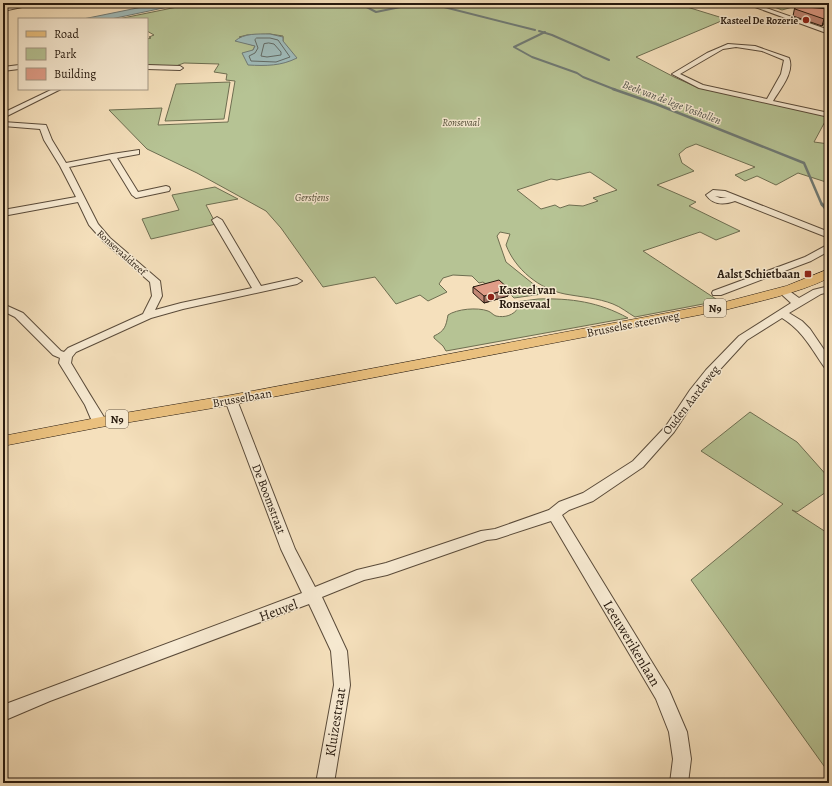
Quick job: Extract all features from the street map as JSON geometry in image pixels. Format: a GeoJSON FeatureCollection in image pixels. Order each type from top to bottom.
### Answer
{"type":"FeatureCollection","features":[{"type":"Feature","properties":{"kind":"main road","name":"Brusselse steenweg"},"geometry":{"type":"LineString","coordinates":[[481,353],[725,306],[803,286],[829,273]]}},
{"type":"Feature","properties":{"kind":"main road","name":"Brusselbaan"},"geometry":{"type":"LineString","coordinates":[[3,441],[481,353]]}},
{"type":"Feature","properties":{"kind":"street"},"geometry":{"type":"LineString","coordinates":[[3,9],[38,3]]}},
{"type":"Feature","properties":{"kind":"street"},"geometry":{"type":"LineString","coordinates":[[747,3],[829,32]]}},
{"type":"Feature","properties":{"kind":"street"},"geometry":{"type":"LineString","coordinates":[[769,101],[787,69],[789,62],[781,56],[759,49],[743,46],[721,48],[675,74],[701,87],[829,115]]}},
{"type":"Feature","properties":{"kind":"street"},"geometry":{"type":"LineString","coordinates":[[148,66],[180,68]]}},
{"type":"Feature","properties":{"kind":"street"},"geometry":{"type":"LineString","coordinates":[[3,69],[18,67]]}},
{"type":"Feature","properties":{"kind":"street"},"geometry":{"type":"LineString","coordinates":[[3,116],[56,90]]}},
{"type":"Feature","properties":{"kind":"street","name":"Ronsevaaldreef"},"geometry":{"type":"LineString","coordinates":[[3,124],[43,127],[48,140],[64,166],[94,225],[107,240],[155,281],[157,296],[147,316]]}},
{"type":"Feature","properties":{"kind":"street"},"geometry":{"type":"LineString","coordinates":[[64,166],[136,152]]}},
{"type":"Feature","properties":{"kind":"street"},"geometry":{"type":"LineString","coordinates":[[112,156],[136,195],[166,189]]}},
{"type":"Feature","properties":{"kind":"street"},"geometry":{"type":"LineString","coordinates":[[734,198],[829,235]]}},
{"type":"Feature","properties":{"kind":"street"},"geometry":{"type":"LineString","coordinates":[[3,213],[80,199]]}},
{"type":"Feature","properties":{"kind":"street"},"geometry":{"type":"LineString","coordinates":[[217,220],[258,289]]}},
{"type":"Feature","properties":{"kind":"street"},"geometry":{"type":"LineString","coordinates":[[717,293],[808,259],[829,247]]}},
{"type":"Feature","properties":{"kind":"street"},"geometry":{"type":"LineString","coordinates":[[101,422],[97,419],[91,405],[65,363],[66,356],[72,350],[147,316],[181,306],[297,281]]}},
{"type":"Feature","properties":{"kind":"street","name":"Ouden Aardeweg"},"geometry":{"type":"LineString","coordinates":[[554,514],[564,506],[588,497],[638,464],[670,429],[694,393],[710,373],[742,338],[817,292],[829,290]]}},
{"type":"Feature","properties":{"kind":"street"},"geometry":{"type":"LineString","coordinates":[[784,292],[798,303]]}},
{"type":"Feature","properties":{"kind":"street"},"geometry":{"type":"LineString","coordinates":[[3,307],[18,315],[57,353],[66,356]]}},
{"type":"Feature","properties":{"kind":"street"},"geometry":{"type":"LineString","coordinates":[[782,313],[798,323],[806,331],[829,366]]}},
{"type":"Feature","properties":{"kind":"street","name":"De Boomstraat"},"geometry":{"type":"LineString","coordinates":[[231,400],[288,549],[311,595]]}},
{"type":"Feature","properties":{"kind":"street","name":"Heuvel"},"geometry":{"type":"LineString","coordinates":[[3,713],[44,696],[303,600],[311,595],[362,574],[387,569],[486,535],[496,534],[554,514]]}},
{"type":"Feature","properties":{"kind":"street","name":"Leeuwerikenlaan"},"geometry":{"type":"LineString","coordinates":[[554,514],[663,695],[678,732],[682,759],[679,783]]}},
{"type":"Feature","properties":{"kind":"street","name":"Kluizestraat"},"geometry":{"type":"LineString","coordinates":[[311,595],[316,601],[339,651],[342,685],[325,783]]}},
{"type":"Feature","properties":{"kind":"green space"},"geometry":{"type":"Polygon","coordinates":[[[197,3],[560,3],[556,4],[559,6],[573,3],[674,3],[726,19],[636,57],[699,88],[828,116],[814,142],[829,144],[829,183],[798,173],[776,185],[757,176],[745,181],[735,175],[755,167],[696,144],[686,148],[679,154],[682,163],[694,171],[657,185],[696,202],[689,206],[740,231],[716,240],[700,232],[643,251],[719,301],[635,317],[613,304],[595,299],[565,294],[546,288],[537,283],[522,270],[510,254],[506,245],[510,234],[500,232],[497,236],[506,262],[542,291],[542,294],[514,298],[498,282],[487,285],[483,282],[479,283],[472,276],[453,275],[443,278],[439,284],[447,292],[428,301],[420,295],[396,304],[375,277],[323,287],[281,228],[266,211],[197,173],[147,149],[109,110],[162,108],[158,125],[228,122],[235,81],[226,80],[227,74],[214,72],[219,64],[184,63],[176,66],[148,65],[148,39],[154,35],[148,32],[148,18],[123,18],[197,3]],[[270,34],[247,35],[239,37],[246,43],[255,46],[253,50],[283,41],[283,36],[270,34]],[[590,172],[557,180],[551,179],[517,190],[541,209],[555,205],[560,208],[569,205],[583,206],[598,201],[593,198],[617,190],[590,172]]]}},
{"type":"Feature","properties":{"kind":"green space"},"geometry":{"type":"Polygon","coordinates":[[[764,3],[829,3],[829,7],[803,4],[782,10],[764,3]]]}},
{"type":"Feature","properties":{"kind":"green space"},"geometry":{"type":"Polygon","coordinates":[[[230,82],[224,119],[165,121],[176,84],[230,82]]]}},
{"type":"Feature","properties":{"kind":"green space"},"geometry":{"type":"Polygon","coordinates":[[[215,187],[238,199],[206,205],[216,224],[151,239],[142,219],[179,210],[172,195],[215,187]]]}},
{"type":"Feature","properties":{"kind":"green space"},"geometry":{"type":"Polygon","coordinates":[[[538,299],[562,299],[584,302],[606,308],[628,318],[446,351],[434,338],[434,336],[443,330],[446,325],[448,315],[452,313],[462,310],[478,309],[488,311],[499,317],[506,316],[512,314],[518,308],[515,302],[538,299]]]}},
{"type":"Feature","properties":{"kind":"green space"},"geometry":{"type":"Polygon","coordinates":[[[750,412],[797,442],[829,478],[829,490],[797,512],[792,510],[829,534],[829,773],[691,580],[783,504],[701,451],[750,412]]]}},
{"type":"Feature","properties":{"kind":"water"},"geometry":{"type":"Polygon","coordinates":[[[162,3],[187,3],[116,18],[88,18],[162,3]]]}},
{"type":"Feature","properties":{"kind":"water"},"geometry":{"type":"Polygon","coordinates":[[[270,34],[283,37],[283,41],[297,58],[285,63],[273,65],[248,65],[242,53],[253,50],[255,46],[235,41],[247,35],[270,34]]]}},
{"type":"Feature","properties":{"kind":"building"},"geometry":{"type":"Polygon","coordinates":[[[795,6],[829,9],[829,13],[824,19],[795,9],[795,6]]]}},
{"type":"Feature","properties":{"kind":"building"},"geometry":{"type":"Polygon","coordinates":[[[499,280],[509,289],[484,296],[473,287],[499,280]]]}},
{"type":"Feature","properties":{"kind":"waterway"},"geometry":{"type":"LineString","coordinates":[[363,3],[361,4],[376,12],[420,3]]}},
{"type":"Feature","properties":{"kind":"waterway","name":"Beek van de lege Voshollen"},"geometry":{"type":"LineString","coordinates":[[428,3],[535,30]]}},
{"type":"Feature","properties":{"kind":"waterway","name":"Beek van de lege Voshollen"},"geometry":{"type":"LineString","coordinates":[[539,31],[544,33]]}},
{"type":"Feature","properties":{"kind":"waterway","name":"Beek van de lege Voshollen"},"geometry":{"type":"LineString","coordinates":[[544,33],[609,60]]}},
{"type":"Feature","properties":{"kind":"waterway","name":"Beek van de lege Voshollen"},"geometry":{"type":"LineString","coordinates":[[544,33],[514,47],[532,57],[577,73],[583,77],[616,90]]}},
{"type":"Feature","properties":{"kind":"waterway","name":"Beek van de lege Voshollen"},"geometry":{"type":"LineString","coordinates":[[613,89],[656,104],[804,163],[822,205]]}},
{"type":"Feature","properties":{"kind":"waterway","name":"Beek van de lege Voshollen"},"geometry":{"type":"LineString","coordinates":[[822,204],[829,213]]}},
{"type":"Feature","properties":{"kind":"place","name":"Kasteel De Rozerie"},"geometry":{"type":"Point","coordinates":[806,20]}},
{"type":"Feature","properties":{"kind":"place","name":"Aalst Schietbaan"},"geometry":{"type":"Point","coordinates":[808,274]}},
{"type":"Feature","properties":{"kind":"place","name":"Kasteel van Ronsevaal"},"geometry":{"type":"Point","coordinates":[491,297]}},
{"type":"Feature","properties":{"kind":"park label","name":"Ronsevaal"},"geometry":{"type":"Point","coordinates":[461,122]}},
{"type":"Feature","properties":{"kind":"park label","name":"Gerstjens"},"geometry":{"type":"Point","coordinates":[312,197]}}]}
